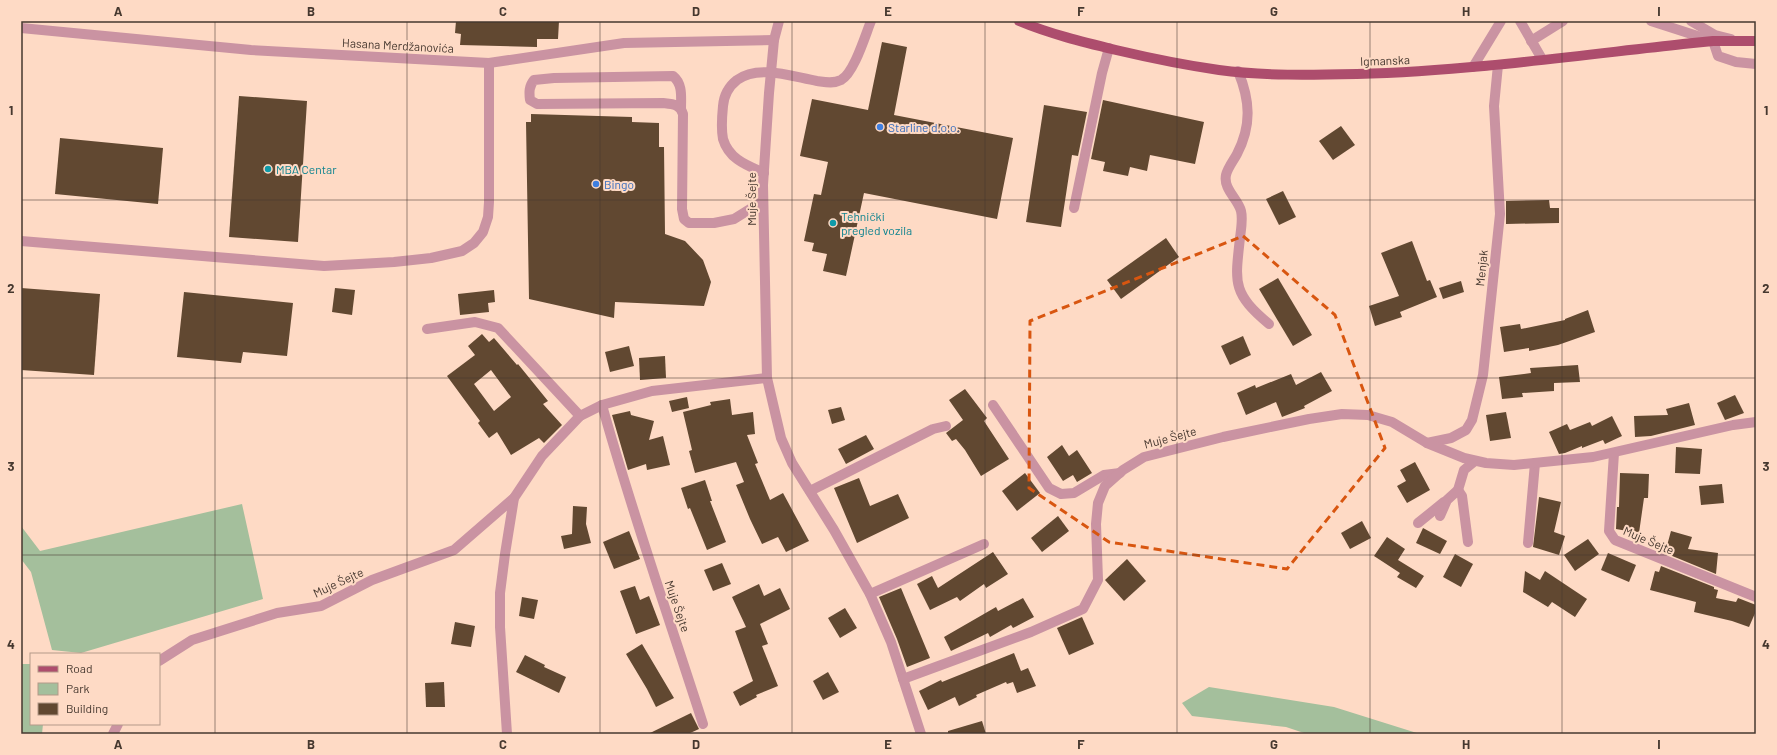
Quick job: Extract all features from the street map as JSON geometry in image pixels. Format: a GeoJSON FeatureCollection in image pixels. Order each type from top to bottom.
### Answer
{"type":"FeatureCollection","features":[{"type":"Feature","properties":{"kind":"main road","name":"Igmanska"},"geometry":{"type":"LineString","coordinates":[[1025,22],[1075,40],[1157,60],[1238,71],[1321,75],[1390,73],[1474,67],[1713,41],[1756,41]]}},
{"type":"Feature","properties":{"kind":"street","name":"Muje Šejte"},"geometry":{"type":"LineString","coordinates":[[779,21],[774,40],[771,73],[763,201],[767,378],[781,438],[792,463],[834,530],[870,594],[891,642],[921,734]]}},
{"type":"Feature","properties":{"kind":"street"},"geometry":{"type":"LineString","coordinates":[[764,173],[738,161],[729,152],[722,136],[722,117],[725,94],[735,82],[750,74],[771,73],[828,83],[840,80],[849,74],[871,21]]}},
{"type":"Feature","properties":{"kind":"street"},"geometry":{"type":"LineString","coordinates":[[1474,67],[1501,21]]}},
{"type":"Feature","properties":{"kind":"street"},"geometry":{"type":"LineString","coordinates":[[1520,21],[1542,59]]}},
{"type":"Feature","properties":{"kind":"street"},"geometry":{"type":"LineString","coordinates":[[1531,41],[1563,21]]}},
{"type":"Feature","properties":{"kind":"street"},"geometry":{"type":"LineString","coordinates":[[1651,21],[1713,41],[1718,56],[1736,62],[1756,64]]}},
{"type":"Feature","properties":{"kind":"street"},"geometry":{"type":"LineString","coordinates":[[1692,21],[1715,35],[1740,41]]}},
{"type":"Feature","properties":{"kind":"street","name":"Hasana Merdžanovića"},"geometry":{"type":"LineString","coordinates":[[21,28],[251,50],[489,63],[624,43],[774,40]]}},
{"type":"Feature","properties":{"kind":"street"},"geometry":{"type":"LineString","coordinates":[[1074,208],[1109,48]]}},
{"type":"Feature","properties":{"kind":"street"},"geometry":{"type":"LineString","coordinates":[[21,241],[324,266],[394,262],[430,258],[462,251],[474,243],[483,232],[488,217],[489,63]]}},
{"type":"Feature","properties":{"kind":"street","name":"Menjak"},"geometry":{"type":"LineString","coordinates":[[1427,443],[1451,438],[1466,430],[1472,420],[1482,375],[1500,214],[1494,106],[1498,65]]}},
{"type":"Feature","properties":{"kind":"street"},"geometry":{"type":"LineString","coordinates":[[1238,71],[1245,89],[1248,121],[1244,138],[1226,176],[1227,186],[1241,211],[1236,270],[1237,282],[1240,294],[1252,309],[1268,324]]}},
{"type":"Feature","properties":{"kind":"street"},"geometry":{"type":"LineString","coordinates":[[681,109],[676,105],[663,103],[537,104],[530,100],[530,84],[534,80],[569,77],[673,76],[678,80],[680,87],[681,109],[683,114],[682,209],[684,219],[689,223],[714,222],[734,219],[763,201]]}},
{"type":"Feature","properties":{"kind":"street"},"geometry":{"type":"LineString","coordinates":[[427,329],[475,322],[498,328],[580,416]]}},
{"type":"Feature","properties":{"kind":"street","name":"Muje Šejte"},"geometry":{"type":"LineString","coordinates":[[160,660],[192,640],[277,613],[321,606],[372,580],[454,550],[514,498],[542,456],[580,416],[602,405],[652,391],[767,378]]}},
{"type":"Feature","properties":{"kind":"street"},"geometry":{"type":"LineString","coordinates":[[993,404],[1049,488],[1061,494],[1074,493],[1104,475],[1120,473]]}},
{"type":"Feature","properties":{"kind":"street","name":"Muje Šejte"},"geometry":{"type":"LineString","coordinates":[[602,405],[629,495],[703,724]]}},
{"type":"Feature","properties":{"kind":"street","name":"Muje Šejte"},"geometry":{"type":"LineString","coordinates":[[903,679],[1031,632],[1083,609],[1098,580],[1096,524],[1098,503],[1106,486],[1120,473],[1144,457],[1176,447],[1309,419],[1342,414],[1368,414],[1392,422],[1427,443],[1464,458],[1475,461],[1514,464],[1593,457],[1733,424],[1756,422]]}},
{"type":"Feature","properties":{"kind":"street"},"geometry":{"type":"LineString","coordinates":[[810,491],[932,429],[946,426]]}},
{"type":"Feature","properties":{"kind":"street","name":"Muje Šejte"},"geometry":{"type":"LineString","coordinates":[[1614,453],[1609,531],[1614,540],[1756,598]]}},
{"type":"Feature","properties":{"kind":"street"},"geometry":{"type":"LineString","coordinates":[[1418,523],[1458,490],[1464,470],[1475,461]]}},
{"type":"Feature","properties":{"kind":"street"},"geometry":{"type":"LineString","coordinates":[[1528,543],[1535,463]]}},
{"type":"Feature","properties":{"kind":"street"},"geometry":{"type":"LineString","coordinates":[[1458,490],[1462,496],[1468,542]]}},
{"type":"Feature","properties":{"kind":"street","name":"Muje Šejte"},"geometry":{"type":"LineString","coordinates":[[507,734],[500,628],[500,600],[504,554],[514,498]]}},
{"type":"Feature","properties":{"kind":"street"},"geometry":{"type":"LineString","coordinates":[[1440,516],[1447,500]]}},
{"type":"Feature","properties":{"kind":"street"},"geometry":{"type":"LineString","coordinates":[[870,594],[984,544]]}},
{"type":"Feature","properties":{"kind":"street"},"geometry":{"type":"LineString","coordinates":[[112,734],[117,725]]}},
{"type":"Feature","properties":{"kind":"highlighted area"},"geometry":{"type":"Polygon","coordinates":[[[1243,236],[1335,315],[1385,448],[1287,569],[1109,542],[1029,488],[1030,321],[1243,236]]]}},
{"type":"Feature","properties":{"kind":"green space"},"geometry":{"type":"Polygon","coordinates":[[[242,504],[263,599],[81,653],[52,650],[31,572],[21,559],[21,526],[40,551],[242,504]]]}},
{"type":"Feature","properties":{"kind":"green space"},"geometry":{"type":"Polygon","coordinates":[[[21,664],[30,664],[30,725],[43,725],[42,734],[21,734],[21,664]]]}},
{"type":"Feature","properties":{"kind":"green space"},"geometry":{"type":"Polygon","coordinates":[[[1209,687],[1334,707],[1420,734],[1307,734],[1286,727],[1192,716],[1182,703],[1209,687]]]}},
{"type":"Feature","properties":{"kind":"building"},"geometry":{"type":"Polygon","coordinates":[[[456,21],[559,21],[558,39],[537,39],[537,47],[460,45],[461,34],[455,33],[456,21]]]}},
{"type":"Feature","properties":{"kind":"building","name":"Starline d.o.o."},"geometry":{"type":"Polygon","coordinates":[[[882,42],[907,47],[894,115],[1013,138],[997,219],[864,193],[846,276],[823,271],[827,254],[812,251],[814,243],[804,241],[814,194],[821,195],[828,162],[800,156],[812,99],[868,110],[882,42]]]}},
{"type":"Feature","properties":{"kind":"building","name":"MBA Centar"},"geometry":{"type":"Polygon","coordinates":[[[239,96],[307,101],[298,242],[229,237],[239,96]]]}},
{"type":"Feature","properties":{"kind":"building"},"geometry":{"type":"Polygon","coordinates":[[[1103,100],[1204,122],[1195,164],[1150,155],[1147,171],[1130,167],[1128,176],[1103,171],[1105,162],[1091,159],[1103,100]]]}},
{"type":"Feature","properties":{"kind":"building"},"geometry":{"type":"Polygon","coordinates":[[[1044,105],[1087,112],[1078,156],[1072,155],[1061,227],[1026,222],[1044,105]]]}},
{"type":"Feature","properties":{"kind":"building","name":"Bingo"},"geometry":{"type":"Polygon","coordinates":[[[531,114],[632,117],[632,122],[659,123],[659,147],[664,147],[665,234],[685,241],[703,260],[711,282],[704,306],[615,302],[614,318],[529,299],[526,122],[531,122],[531,114]]]}},
{"type":"Feature","properties":{"kind":"building"},"geometry":{"type":"Polygon","coordinates":[[[1341,126],[1355,145],[1333,160],[1319,141],[1341,126]]]}},
{"type":"Feature","properties":{"kind":"building"},"geometry":{"type":"Polygon","coordinates":[[[60,138],[163,148],[158,204],[55,194],[60,138]]]}},
{"type":"Feature","properties":{"kind":"building"},"geometry":{"type":"Polygon","coordinates":[[[1283,191],[1296,217],[1279,225],[1266,199],[1283,191]]]}},
{"type":"Feature","properties":{"kind":"building"},"geometry":{"type":"Polygon","coordinates":[[[1549,200],[1550,208],[1559,208],[1559,223],[1506,224],[1506,201],[1549,200]]]}},
{"type":"Feature","properties":{"kind":"building"},"geometry":{"type":"Polygon","coordinates":[[[1166,238],[1179,257],[1121,299],[1107,280],[1166,238]]]}},
{"type":"Feature","properties":{"kind":"building"},"geometry":{"type":"Polygon","coordinates":[[[1412,241],[1427,281],[1430,280],[1437,297],[1400,312],[1402,317],[1375,326],[1369,306],[1399,296],[1381,253],[1412,241]]]}},
{"type":"Feature","properties":{"kind":"building"},"geometry":{"type":"Polygon","coordinates":[[[1278,278],[1312,335],[1293,346],[1259,289],[1278,278]]]}},
{"type":"Feature","properties":{"kind":"building"},"geometry":{"type":"Polygon","coordinates":[[[1461,281],[1464,292],[1443,299],[1439,288],[1461,281]]]}},
{"type":"Feature","properties":{"kind":"building"},"geometry":{"type":"Polygon","coordinates":[[[21,288],[100,294],[94,375],[21,370],[21,288]]]}},
{"type":"Feature","properties":{"kind":"building"},"geometry":{"type":"Polygon","coordinates":[[[335,288],[355,290],[352,315],[332,312],[335,288]]]}},
{"type":"Feature","properties":{"kind":"building"},"geometry":{"type":"Polygon","coordinates":[[[494,290],[495,302],[488,303],[489,312],[460,315],[458,294],[494,290]]]}},
{"type":"Feature","properties":{"kind":"building"},"geometry":{"type":"Polygon","coordinates":[[[184,292],[293,303],[287,356],[243,352],[241,363],[177,357],[184,292]]]}},
{"type":"Feature","properties":{"kind":"building"},"geometry":{"type":"Polygon","coordinates":[[[1588,310],[1595,332],[1558,345],[1529,351],[1529,348],[1504,352],[1500,327],[1520,324],[1521,329],[1565,320],[1588,310]]]}},
{"type":"Feature","properties":{"kind":"building"},"geometry":{"type":"Polygon","coordinates":[[[482,334],[489,342],[494,338],[517,365],[518,364],[548,401],[543,404],[562,425],[544,443],[539,438],[511,455],[497,432],[489,438],[478,423],[480,421],[447,376],[475,355],[468,346],[482,334]],[[491,370],[474,384],[494,411],[511,397],[491,370]]]}},
{"type":"Feature","properties":{"kind":"building"},"geometry":{"type":"Polygon","coordinates":[[[1243,336],[1251,355],[1230,365],[1221,346],[1243,336]]]}},
{"type":"Feature","properties":{"kind":"building"},"geometry":{"type":"Polygon","coordinates":[[[629,346],[634,366],[610,372],[605,352],[629,346]]]}},
{"type":"Feature","properties":{"kind":"building"},"geometry":{"type":"Polygon","coordinates":[[[665,356],[666,378],[640,380],[639,358],[665,356]]]}},
{"type":"Feature","properties":{"kind":"building"},"geometry":{"type":"Polygon","coordinates":[[[1578,365],[1580,382],[1554,383],[1554,391],[1522,393],[1523,397],[1502,399],[1499,377],[1531,373],[1530,368],[1578,365]]]}},
{"type":"Feature","properties":{"kind":"building"},"geometry":{"type":"Polygon","coordinates":[[[1321,372],[1332,391],[1304,406],[1305,408],[1282,417],[1276,402],[1246,415],[1237,393],[1255,385],[1256,388],[1291,374],[1296,385],[1321,372]]]}},
{"type":"Feature","properties":{"kind":"building"},"geometry":{"type":"Polygon","coordinates":[[[965,389],[987,418],[984,421],[1009,459],[981,476],[965,450],[956,439],[952,441],[946,433],[963,420],[949,400],[965,389]]]}},
{"type":"Feature","properties":{"kind":"building"},"geometry":{"type":"Polygon","coordinates":[[[1735,395],[1744,413],[1725,420],[1717,403],[1735,395]]]}},
{"type":"Feature","properties":{"kind":"building"},"geometry":{"type":"Polygon","coordinates":[[[687,397],[689,408],[672,412],[669,401],[687,397]]]}},
{"type":"Feature","properties":{"kind":"building"},"geometry":{"type":"Polygon","coordinates":[[[730,399],[732,415],[753,412],[755,434],[747,435],[758,463],[755,464],[770,500],[783,493],[809,541],[786,552],[778,537],[762,544],[736,485],[744,482],[736,462],[695,473],[689,451],[692,450],[683,412],[711,405],[710,402],[730,399]]]}},
{"type":"Feature","properties":{"kind":"building"},"geometry":{"type":"Polygon","coordinates":[[[1689,403],[1695,425],[1651,436],[1635,437],[1634,416],[1668,415],[1666,409],[1689,403]]]}},
{"type":"Feature","properties":{"kind":"building"},"geometry":{"type":"Polygon","coordinates":[[[841,407],[845,420],[832,424],[828,410],[841,407]]]}},
{"type":"Feature","properties":{"kind":"building"},"geometry":{"type":"Polygon","coordinates":[[[630,411],[631,415],[654,421],[649,440],[663,436],[670,465],[647,470],[646,464],[628,470],[612,415],[630,411]]]}},
{"type":"Feature","properties":{"kind":"building"},"geometry":{"type":"Polygon","coordinates":[[[1506,412],[1511,438],[1490,441],[1486,415],[1506,412]]]}},
{"type":"Feature","properties":{"kind":"building"},"geometry":{"type":"Polygon","coordinates":[[[1612,416],[1622,436],[1605,444],[1603,440],[1582,448],[1582,446],[1559,454],[1549,432],[1567,424],[1570,430],[1590,422],[1592,426],[1612,416]]]}},
{"type":"Feature","properties":{"kind":"building"},"geometry":{"type":"Polygon","coordinates":[[[866,435],[874,449],[846,464],[838,449],[866,435]]]}},
{"type":"Feature","properties":{"kind":"building"},"geometry":{"type":"Polygon","coordinates":[[[1062,445],[1069,456],[1077,450],[1092,473],[1077,482],[1073,475],[1063,481],[1047,457],[1062,445]]]}},
{"type":"Feature","properties":{"kind":"building"},"geometry":{"type":"Polygon","coordinates":[[[1676,447],[1702,449],[1700,474],[1675,473],[1676,447]]]}},
{"type":"Feature","properties":{"kind":"building"},"geometry":{"type":"Polygon","coordinates":[[[1415,462],[1430,490],[1407,503],[1397,486],[1406,481],[1400,470],[1415,462]]]}},
{"type":"Feature","properties":{"kind":"building"},"geometry":{"type":"Polygon","coordinates":[[[1025,473],[1040,493],[1017,511],[1002,491],[1025,473]]]}},
{"type":"Feature","properties":{"kind":"building"},"geometry":{"type":"Polygon","coordinates":[[[1620,473],[1649,474],[1648,498],[1644,498],[1639,533],[1616,529],[1617,507],[1619,507],[1620,473]]]}},
{"type":"Feature","properties":{"kind":"building"},"geometry":{"type":"Polygon","coordinates":[[[859,478],[870,506],[898,494],[909,518],[857,543],[834,488],[859,478]]]}},
{"type":"Feature","properties":{"kind":"building"},"geometry":{"type":"Polygon","coordinates":[[[705,480],[712,501],[710,501],[726,542],[707,550],[690,508],[688,509],[681,488],[705,480]]]}},
{"type":"Feature","properties":{"kind":"building"},"geometry":{"type":"Polygon","coordinates":[[[1722,484],[1724,503],[1701,505],[1699,486],[1722,484]]]}},
{"type":"Feature","properties":{"kind":"building"},"geometry":{"type":"Polygon","coordinates":[[[1539,497],[1561,502],[1554,532],[1565,536],[1559,555],[1533,547],[1539,497]]]}},
{"type":"Feature","properties":{"kind":"building"},"geometry":{"type":"Polygon","coordinates":[[[573,506],[587,507],[586,524],[591,543],[564,549],[561,536],[572,534],[573,506]]]}},
{"type":"Feature","properties":{"kind":"building"},"geometry":{"type":"Polygon","coordinates":[[[1058,516],[1069,531],[1042,552],[1031,538],[1058,516]]]}},
{"type":"Feature","properties":{"kind":"building"},"geometry":{"type":"Polygon","coordinates":[[[1362,521],[1371,538],[1350,549],[1341,533],[1362,521]]]}},
{"type":"Feature","properties":{"kind":"building"},"geometry":{"type":"Polygon","coordinates":[[[1423,528],[1447,541],[1440,554],[1416,543],[1423,528]]]}},
{"type":"Feature","properties":{"kind":"building"},"geometry":{"type":"Polygon","coordinates":[[[629,531],[640,559],[614,569],[603,542],[629,531]]]}},
{"type":"Feature","properties":{"kind":"building"},"geometry":{"type":"Polygon","coordinates":[[[1671,531],[1692,537],[1688,549],[1718,553],[1716,574],[1665,553],[1671,531]]]}},
{"type":"Feature","properties":{"kind":"building"},"geometry":{"type":"Polygon","coordinates":[[[1387,537],[1405,549],[1398,560],[1424,576],[1416,588],[1397,577],[1400,573],[1374,556],[1387,537]]]}},
{"type":"Feature","properties":{"kind":"building"},"geometry":{"type":"Polygon","coordinates":[[[1588,539],[1599,554],[1575,571],[1564,555],[1588,539]]]}},
{"type":"Feature","properties":{"kind":"building"},"geometry":{"type":"Polygon","coordinates":[[[993,552],[1008,574],[986,588],[984,584],[960,601],[957,597],[930,610],[917,584],[932,576],[938,588],[993,552]]]}},
{"type":"Feature","properties":{"kind":"building"},"geometry":{"type":"Polygon","coordinates":[[[1608,553],[1636,565],[1629,582],[1601,570],[1608,553]]]}},
{"type":"Feature","properties":{"kind":"building"},"geometry":{"type":"Polygon","coordinates":[[[1455,554],[1473,564],[1461,587],[1443,577],[1455,554]]]}},
{"type":"Feature","properties":{"kind":"building"},"geometry":{"type":"Polygon","coordinates":[[[1127,559],[1146,581],[1124,601],[1105,580],[1127,559]]]}},
{"type":"Feature","properties":{"kind":"building"},"geometry":{"type":"Polygon","coordinates":[[[722,563],[731,584],[713,591],[704,570],[722,563]]]}},
{"type":"Feature","properties":{"kind":"building"},"geometry":{"type":"Polygon","coordinates":[[[1661,566],[1714,587],[1714,589],[1718,590],[1716,598],[1736,602],[1738,598],[1756,605],[1756,611],[1749,627],[1732,621],[1694,612],[1696,602],[1650,590],[1655,571],[1659,572],[1661,566]]]}},
{"type":"Feature","properties":{"kind":"building"},"geometry":{"type":"Polygon","coordinates":[[[1525,571],[1540,580],[1545,571],[1587,599],[1575,617],[1552,602],[1548,607],[1523,592],[1525,571]]]}},
{"type":"Feature","properties":{"kind":"building"},"geometry":{"type":"Polygon","coordinates":[[[759,584],[764,596],[780,588],[790,609],[760,624],[768,644],[762,646],[778,686],[756,695],[757,697],[740,706],[733,692],[753,681],[735,631],[746,627],[732,597],[759,584]]]}},
{"type":"Feature","properties":{"kind":"building"},"geometry":{"type":"Polygon","coordinates":[[[635,586],[640,600],[649,596],[660,625],[636,634],[620,591],[635,586]]]}},
{"type":"Feature","properties":{"kind":"building"},"geometry":{"type":"Polygon","coordinates":[[[901,588],[930,658],[907,667],[879,597],[901,588]]]}},
{"type":"Feature","properties":{"kind":"building"},"geometry":{"type":"Polygon","coordinates":[[[522,597],[538,600],[534,619],[519,616],[522,597]]]}},
{"type":"Feature","properties":{"kind":"building"},"geometry":{"type":"Polygon","coordinates":[[[1023,598],[1034,617],[1013,628],[1011,625],[990,637],[988,633],[951,651],[944,637],[996,607],[998,611],[1023,598]]]}},
{"type":"Feature","properties":{"kind":"building"},"geometry":{"type":"Polygon","coordinates":[[[845,608],[857,628],[840,638],[828,618],[845,608]]]}},
{"type":"Feature","properties":{"kind":"building"},"geometry":{"type":"Polygon","coordinates":[[[1082,617],[1094,644],[1069,655],[1057,628],[1082,617]]]}},
{"type":"Feature","properties":{"kind":"building"},"geometry":{"type":"Polygon","coordinates":[[[455,622],[475,626],[471,647],[451,644],[455,622]]]}},
{"type":"Feature","properties":{"kind":"building"},"geometry":{"type":"Polygon","coordinates":[[[642,644],[674,698],[656,707],[626,654],[642,644]]]}},
{"type":"Feature","properties":{"kind":"building"},"geometry":{"type":"Polygon","coordinates":[[[1014,653],[1021,671],[1028,668],[1036,686],[1017,693],[1013,682],[1007,684],[1006,682],[976,695],[977,697],[959,706],[955,697],[928,710],[919,691],[941,680],[942,682],[1014,653]]]}},
{"type":"Feature","properties":{"kind":"building"},"geometry":{"type":"Polygon","coordinates":[[[525,655],[545,665],[544,667],[566,677],[559,693],[516,672],[525,655]]]}},
{"type":"Feature","properties":{"kind":"building"},"geometry":{"type":"Polygon","coordinates":[[[828,672],[839,692],[823,700],[813,681],[828,672]]]}},
{"type":"Feature","properties":{"kind":"building"},"geometry":{"type":"Polygon","coordinates":[[[444,682],[445,707],[426,707],[425,683],[444,682]]]}},
{"type":"Feature","properties":{"kind":"building"},"geometry":{"type":"Polygon","coordinates":[[[691,713],[699,729],[688,734],[648,734],[691,713]]]}},
{"type":"Feature","properties":{"kind":"building"},"geometry":{"type":"Polygon","coordinates":[[[982,721],[986,734],[948,734],[948,731],[982,721]]]}},
{"type":"Feature","properties":{"kind":"place","name":"Starline d.o.o."},"geometry":{"type":"Point","coordinates":[880,127]}},
{"type":"Feature","properties":{"kind":"place","name":"MBA Centar"},"geometry":{"type":"Point","coordinates":[268,169]}},
{"type":"Feature","properties":{"kind":"place","name":"Bingo"},"geometry":{"type":"Point","coordinates":[596,184]}},
{"type":"Feature","properties":{"kind":"place","name":"Tehnički pregled vozila"},"geometry":{"type":"Point","coordinates":[833,223]}}]}
